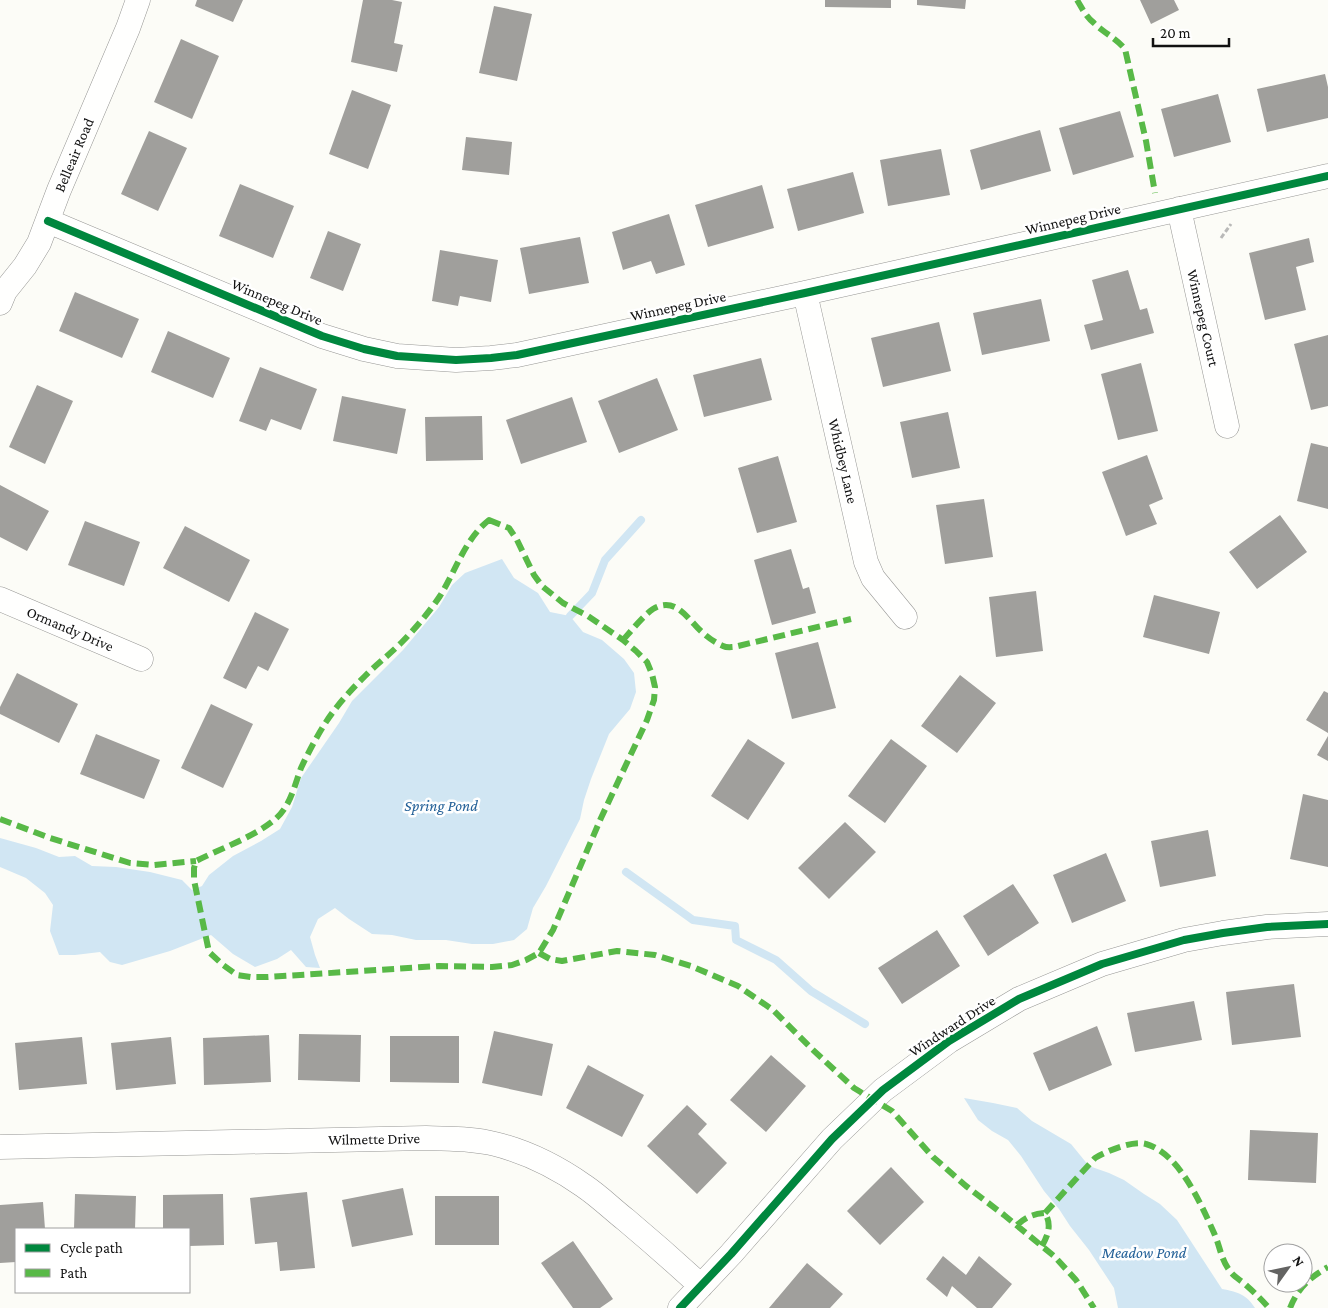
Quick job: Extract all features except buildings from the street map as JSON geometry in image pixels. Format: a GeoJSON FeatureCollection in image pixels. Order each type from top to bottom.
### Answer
{"type":"FeatureCollection","features":[{"type":"Feature","properties":{"kind":"street","name":"Belleair Road"},"geometry":{"type":"LineString","coordinates":[[0,304],[5,291],[25,266],[39,243],[138,0]]}},
{"type":"Feature","properties":{"kind":"street","name":"Winnepeg Drive"},"geometry":{"type":"LineString","coordinates":[[48,221],[322,336],[364,350],[397,356],[456,360],[517,355],[805,293],[1328,176]]}},
{"type":"Feature","properties":{"kind":"street","name":"Winnepeg Court"},"geometry":{"type":"LineString","coordinates":[[1178,209],[1227,426]]}},
{"type":"Feature","properties":{"kind":"street","name":"Whidbey Lane"},"geometry":{"type":"LineString","coordinates":[[805,293],[866,562],[874,578],[905,616]]}},
{"type":"Feature","properties":{"kind":"street","name":"Ormandy Drive"},"geometry":{"type":"LineString","coordinates":[[0,599],[141,659]]}},
{"type":"Feature","properties":{"kind":"street","name":"Windward Drive"},"geometry":{"type":"LineString","coordinates":[[680,1308],[731,1254],[832,1139],[883,1090],[949,1041],[1019,1000],[1102,964],[1184,940],[1223,933],[1267,927],[1328,924]]}},
{"type":"Feature","properties":{"kind":"street","name":"Wilmette Drive"},"geometry":{"type":"LineString","coordinates":[[0,1147],[426,1138],[462,1139],[492,1143],[538,1159],[586,1187],[665,1253],[701,1286]]}},
{"type":"Feature","properties":{"kind":"water","name":"Spring Pond"},"geometry":{"type":"Polygon","coordinates":[[[502,559],[514,578],[538,593],[550,612],[570,616],[583,632],[602,640],[624,659],[634,673],[636,692],[630,709],[609,734],[591,779],[580,819],[533,908],[527,929],[514,940],[493,944],[472,944],[446,940],[416,940],[392,935],[372,934],[335,908],[318,919],[310,937],[320,968],[306,967],[291,950],[277,959],[255,967],[233,954],[211,935],[170,951],[122,965],[110,962],[100,952],[59,955],[50,931],[53,905],[45,893],[26,878],[0,867],[0,838],[36,848],[59,857],[75,856],[92,866],[150,872],[182,880],[192,890],[202,886],[209,875],[233,856],[280,829],[292,807],[301,778],[352,701],[403,650],[439,607],[452,585],[465,573],[502,559]]]}},
{"type":"Feature","properties":{"kind":"water","name":"Meadow Pond"},"geometry":{"type":"Polygon","coordinates":[[[964,1098],[1017,1108],[1032,1121],[1071,1144],[1089,1166],[1124,1180],[1160,1204],[1177,1220],[1222,1289],[1241,1294],[1255,1308],[1118,1308],[1114,1288],[1021,1156],[1008,1140],[978,1120],[964,1098]]]}},
{"type":"Feature","properties":{"kind":"waterway"},"geometry":{"type":"LineString","coordinates":[[570,616],[592,593],[605,560],[641,520]]}},
{"type":"Feature","properties":{"kind":"waterway"},"geometry":{"type":"LineString","coordinates":[[626,872],[693,920],[735,926],[736,940],[776,960],[811,991],[865,1024]]}},
{"type":"Feature","properties":{"kind":"marked path"},"geometry":{"type":"LineString","coordinates":[[1077,0],[1091,21],[1125,49],[1146,141],[1155,193]]}},
{"type":"Feature","properties":{"kind":"marked path"},"geometry":{"type":"LineString","coordinates":[[489,520],[509,528],[534,575],[542,586],[563,603],[588,616],[623,640],[647,662],[655,687],[654,700],[647,720],[601,818],[553,930],[539,953],[512,965],[492,967],[439,966],[268,977],[237,975],[209,952],[194,880],[196,861],[236,843],[265,827],[279,816],[291,797],[301,768],[330,716],[355,687],[422,620],[440,596],[473,536],[489,520]]}},
{"type":"Feature","properties":{"kind":"marked path"},"geometry":{"type":"LineString","coordinates":[[623,640],[649,612],[666,605],[677,608],[708,637],[724,647],[734,647],[851,619]]}},
{"type":"Feature","properties":{"kind":"marked path"},"geometry":{"type":"LineString","coordinates":[[0,819],[50,838],[130,863],[154,865],[196,861]]}},
{"type":"Feature","properties":{"kind":"marked path"},"geometry":{"type":"LineString","coordinates":[[539,953],[550,959],[562,961],[617,951],[655,955],[691,966],[738,986],[773,1010],[854,1088],[892,1111],[933,1157],[966,1186],[1054,1256],[1076,1280],[1094,1308]]}},
{"type":"Feature","properties":{"kind":"marked path"},"geometry":{"type":"LineString","coordinates":[[1045,1213],[1095,1158],[1113,1149],[1127,1145],[1141,1143],[1158,1149],[1179,1168],[1188,1181],[1203,1208],[1227,1267],[1269,1308]]}},
{"type":"Feature","properties":{"kind":"marked path"},"geometry":{"type":"LineString","coordinates":[[1017,1225],[1030,1216],[1045,1213],[1048,1230],[1042,1246]]}},
{"type":"Feature","properties":{"kind":"marked path"},"geometry":{"type":"LineString","coordinates":[[1290,1308],[1305,1284],[1328,1267]]}},
{"type":"Feature","properties":{"kind":"cycle path"},"geometry":{"type":"LineString","coordinates":[[48,221],[322,336],[364,349],[397,356],[456,360],[517,355],[805,293],[1328,176]]}},
{"type":"Feature","properties":{"kind":"cycle path"},"geometry":{"type":"LineString","coordinates":[[680,1308],[731,1254],[832,1139],[883,1090],[949,1041],[1019,999],[1102,964],[1184,940],[1267,927],[1328,924]]}}]}
